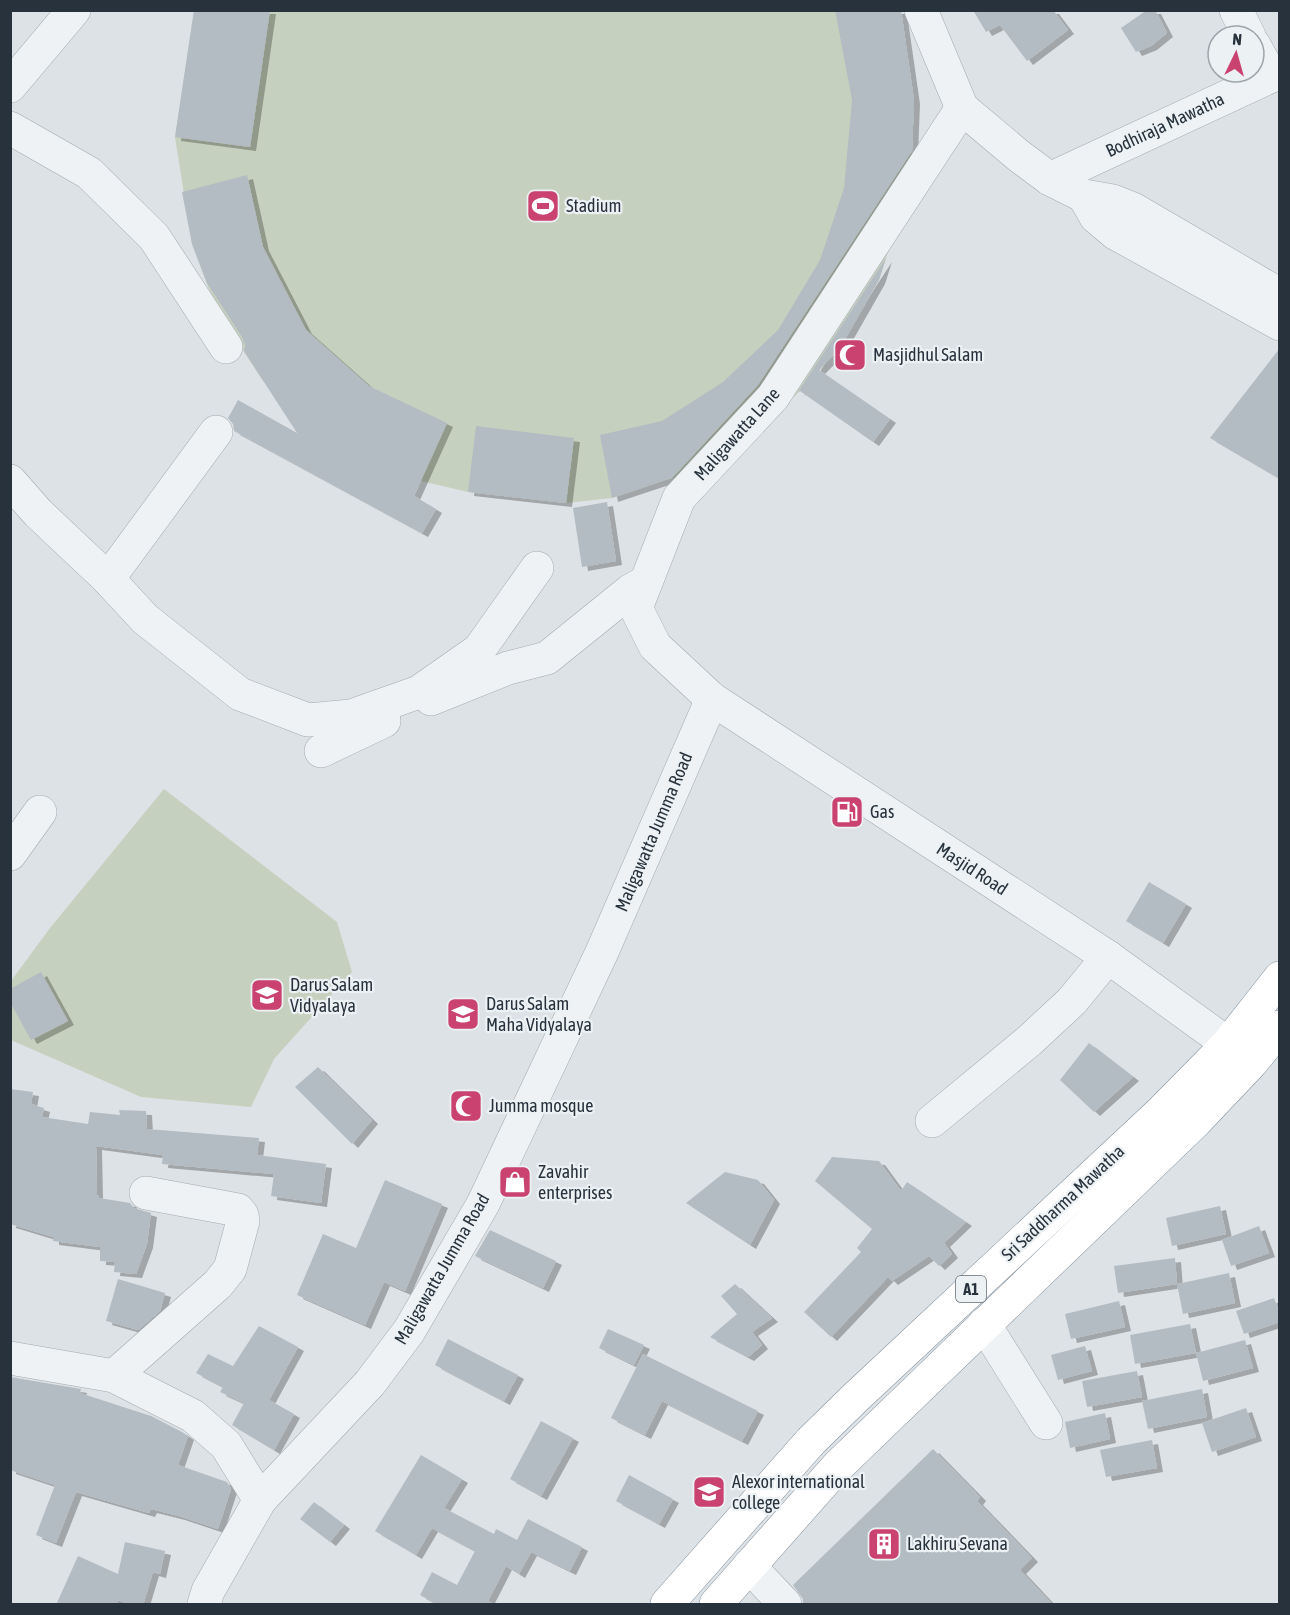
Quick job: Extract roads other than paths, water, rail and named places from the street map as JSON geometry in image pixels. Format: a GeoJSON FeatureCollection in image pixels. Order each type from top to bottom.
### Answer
{"type":"FeatureCollection","features":[{"type":"Feature","properties":{"kind":"highway","name":"Sri Saddharma Mawatha"},"geometry":{"type":"LineString","coordinates":[[667,1605],[812,1441],[1160,1113],[1228,1044],[1280,978]]}},
{"type":"Feature","properties":{"kind":"highway","name":"Sri Saddharma Mawatha"},"geometry":{"type":"LineString","coordinates":[[718,1604],[838,1466],[1196,1121],[1246,1069],[1280,1027]]}},
{"type":"Feature","properties":{"kind":"street"},"geometry":{"type":"LineString","coordinates":[[10,86],[74,10]]}},
{"type":"Feature","properties":{"kind":"street"},"geometry":{"type":"LineString","coordinates":[[921,10],[962,108],[1050,179],[1083,196],[1113,201],[1133,209],[1236,285],[1280,324]]}},
{"type":"Feature","properties":{"kind":"street"},"geometry":{"type":"LineString","coordinates":[[1236,10],[1243,24]]}},
{"type":"Feature","properties":{"kind":"street"},"geometry":{"type":"LineString","coordinates":[[1266,62],[1275,74]]}},
{"type":"Feature","properties":{"kind":"street","name":"Bodhiraja Mawatha"},"geometry":{"type":"LineString","coordinates":[[1050,179],[1275,74]]}},
{"type":"Feature","properties":{"kind":"street","name":"Maligawatta Lane"},"geometry":{"type":"LineString","coordinates":[[712,699],[655,646],[636,608],[679,498],[772,397],[962,108]]}},
{"type":"Feature","properties":{"kind":"street"},"geometry":{"type":"LineString","coordinates":[[10,128],[89,173],[154,237],[226,347]]}},
{"type":"Feature","properties":{"kind":"street"},"geometry":{"type":"LineString","coordinates":[[1236,285],[1280,295]]}},
{"type":"Feature","properties":{"kind":"street"},"geometry":{"type":"LineString","coordinates":[[108,579],[216,432]]}},
{"type":"Feature","properties":{"kind":"street"},"geometry":{"type":"LineString","coordinates":[[10,481],[38,513],[108,579],[145,619],[240,694],[308,720],[351,716],[419,692],[479,650],[537,568]]}},
{"type":"Feature","properties":{"kind":"street"},"geometry":{"type":"LineString","coordinates":[[321,751],[418,705],[508,668],[547,658],[630,591],[646,582]]}},
{"type":"Feature","properties":{"kind":"street","name":"Masjid Road"},"geometry":{"type":"LineString","coordinates":[[712,699],[1108,957],[1228,1044]]}},
{"type":"Feature","properties":{"kind":"street","name":"Maligawatta Jumma Road"},"geometry":{"type":"LineString","coordinates":[[204,1605],[208,1591],[260,1500],[370,1383],[409,1331],[483,1204],[602,952],[712,699]]}},
{"type":"Feature","properties":{"kind":"street"},"geometry":{"type":"LineString","coordinates":[[10,854],[40,812]]}},
{"type":"Feature","properties":{"kind":"street"},"geometry":{"type":"LineString","coordinates":[[932,1121],[1029,1041],[1072,1000],[1108,957]]}},
{"type":"Feature","properties":{"kind":"street"},"geometry":{"type":"LineString","coordinates":[[114,1376],[218,1284],[230,1269],[243,1221],[238,1210],[147,1193]]}},
{"type":"Feature","properties":{"kind":"street"},"geometry":{"type":"LineString","coordinates":[[984,1324],[1046,1423]]}},
{"type":"Feature","properties":{"kind":"street"},"geometry":{"type":"LineString","coordinates":[[10,1358],[114,1376],[193,1416],[226,1445],[260,1500]]}},
{"type":"Feature","properties":{"kind":"street"},"geometry":{"type":"LineString","coordinates":[[749,1566],[785,1605]]}},
{"type":"Feature","properties":{"kind":"street"},"geometry":{"type":"LineString","coordinates":[[690,1579],[718,1604]]}},
{"type":"Feature","properties":{"kind":"place","name":"Stadium"},"geometry":{"type":"Point","coordinates":[543,206]}},
{"type":"Feature","properties":{"kind":"place","name":"Masjidhul Salam"},"geometry":{"type":"Point","coordinates":[850,355]}},
{"type":"Feature","properties":{"kind":"place","name":"Gas"},"geometry":{"type":"Point","coordinates":[847,812]}},
{"type":"Feature","properties":{"kind":"place","name":"Darus Salam Vidyalaya"},"geometry":{"type":"Point","coordinates":[267,995]}},
{"type":"Feature","properties":{"kind":"place","name":"Darus Salam Maha Vidyalaya"},"geometry":{"type":"Point","coordinates":[463,1014]}},
{"type":"Feature","properties":{"kind":"place","name":"Jumma mosque"},"geometry":{"type":"Point","coordinates":[466,1106]}},
{"type":"Feature","properties":{"kind":"place","name":"Zavahir enterprises"},"geometry":{"type":"Point","coordinates":[515,1182]}},
{"type":"Feature","properties":{"kind":"place","name":"Alexor international college"},"geometry":{"type":"Point","coordinates":[709,1492]}},
{"type":"Feature","properties":{"kind":"place","name":"Lakhiru Sevana"},"geometry":{"type":"Point","coordinates":[884,1544]}}]}
